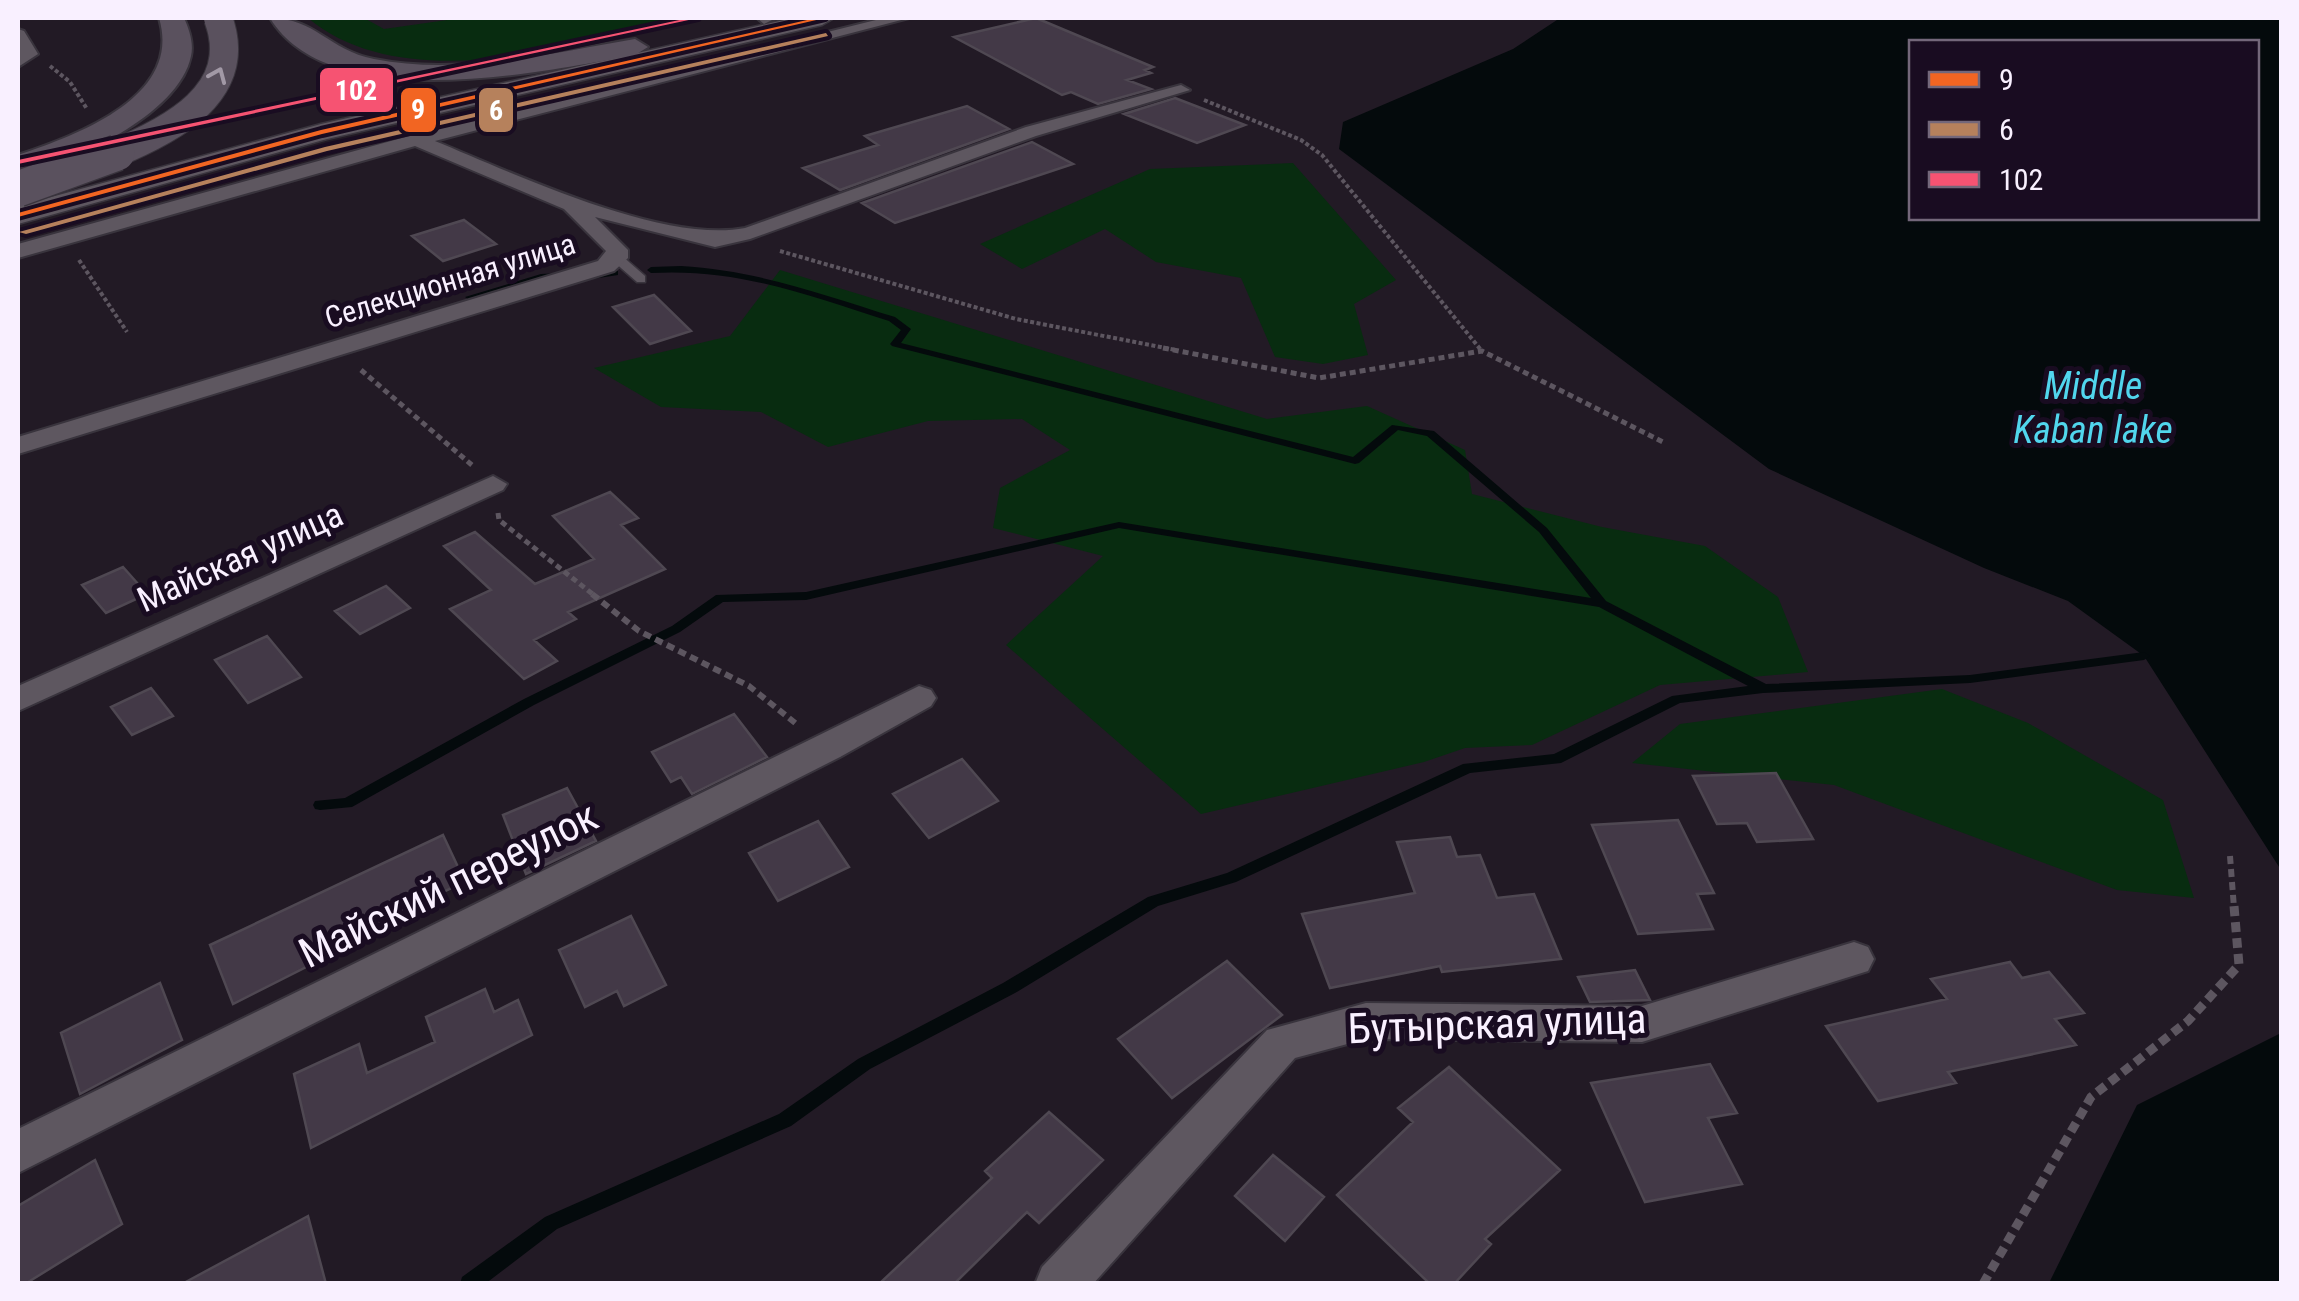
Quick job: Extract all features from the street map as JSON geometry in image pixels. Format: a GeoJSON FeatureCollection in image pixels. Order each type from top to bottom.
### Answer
{"type":"FeatureCollection","features":[{"type":"Feature","properties":{"kind":"main road"},"geometry":{"type":"LineString","coordinates":[[18,166],[129,114],[167,81],[178,58],[179,39],[172,18]]}},
{"type":"Feature","properties":{"kind":"main road"},"geometry":{"type":"LineString","coordinates":[[18,190],[118,153],[198,102],[218,84],[226,56],[218,18]]}},
{"type":"Feature","properties":{"kind":"main road"},"geometry":{"type":"LineString","coordinates":[[282,18],[340,58],[391,69],[517,67],[634,47]]}},
{"type":"Feature","properties":{"kind":"main road"},"geometry":{"type":"LineString","coordinates":[[18,180],[397,102],[768,18]]}},
{"type":"Feature","properties":{"kind":"main road"},"geometry":{"type":"LineString","coordinates":[[18,215],[321,132],[822,18]]}},
{"type":"Feature","properties":{"kind":"street"},"geometry":{"type":"LineString","coordinates":[[18,250],[416,140],[901,18]]}},
{"type":"Feature","properties":{"kind":"street"},"geometry":{"type":"LineString","coordinates":[[18,34],[28,44],[30,54],[21,61]]}},
{"type":"Feature","properties":{"kind":"street","name":"Селекционная улица"},"geometry":{"type":"LineString","coordinates":[[570,204],[714,240],[750,233],[1033,131],[1181,90]]}},
{"type":"Feature","properties":{"kind":"street"},"geometry":{"type":"LineString","coordinates":[[416,140],[570,204]]}},
{"type":"Feature","properties":{"kind":"street","name":"Селекционная улица"},"geometry":{"type":"LineString","coordinates":[[18,446],[584,274],[617,258],[616,250],[570,204]]}},
{"type":"Feature","properties":{"kind":"street","name":"Майская улица"},"geometry":{"type":"LineString","coordinates":[[18,699],[494,484]]}},
{"type":"Feature","properties":{"kind":"street","name":"Майский переулок"},"geometry":{"type":"LineString","coordinates":[[18,1152],[828,748],[919,698]]}},
{"type":"Feature","properties":{"kind":"street","name":"Бутырская улица"},"geometry":{"type":"LineString","coordinates":[[1059,1284],[1282,1042],[1366,1021],[1642,1024],[1854,959]]}},
{"type":"Feature","properties":{"kind":"lane"},"geometry":{"type":"LineString","coordinates":[[617,258],[641,278]]}},
{"type":"Feature","properties":{"kind":"path"},"geometry":{"type":"LineString","coordinates":[[380,18],[424,18]]}},
{"type":"Feature","properties":{"kind":"path"},"geometry":{"type":"LineString","coordinates":[[1181,90],[1301,140],[1322,155],[1482,351],[1665,443]]}},
{"type":"Feature","properties":{"kind":"path"},"geometry":{"type":"LineString","coordinates":[[65,238],[127,332]]}},
{"type":"Feature","properties":{"kind":"path"},"geometry":{"type":"LineString","coordinates":[[714,240],[764,246],[1016,320],[1319,378],[1482,351]]}},
{"type":"Feature","properties":{"kind":"path"},"geometry":{"type":"LineString","coordinates":[[337,349],[494,484],[499,520],[640,632],[652,634],[749,686],[828,748]]}},
{"type":"Feature","properties":{"kind":"path"},"geometry":{"type":"LineString","coordinates":[[1983,1284],[2091,1097],[2188,1021],[2238,965],[2230,856]]}},
{"type":"Feature","properties":{"kind":"green space"},"geometry":{"type":"Polygon","coordinates":[[[308,18],[364,18],[384,29],[461,18],[703,18],[554,50],[446,61],[395,56],[349,43],[308,18]]]}},
{"type":"Feature","properties":{"kind":"green space"},"geometry":{"type":"Polygon","coordinates":[[[1293,163],[1396,280],[1354,304],[1368,355],[1323,364],[1275,357],[1241,278],[1156,262],[1105,229],[1022,269],[980,244],[1150,169],[1293,163]]]}},
{"type":"Feature","properties":{"kind":"green space"},"geometry":{"type":"Polygon","coordinates":[[[780,270],[1267,419],[1367,406],[1465,450],[1472,494],[1602,527],[1705,546],[1778,597],[1808,672],[1660,685],[1532,745],[1465,748],[1424,762],[1201,814],[1006,645],[1103,556],[993,528],[1000,488],[1070,450],[1022,419],[928,421],[828,447],[761,412],[661,407],[594,368],[730,336],[780,270]]]}},
{"type":"Feature","properties":{"kind":"green space"},"geometry":{"type":"Polygon","coordinates":[[[1942,689],[2028,723],[2163,800],[2194,898],[2117,890],[1834,785],[1632,763],[1680,724],[1942,689]]]}},
{"type":"Feature","properties":{"kind":"water","name":"Middle Kaban lake"},"geometry":{"type":"Polygon","coordinates":[[[1560,18],[2281,18],[2281,870],[2144,656],[2068,601],[1984,568],[1769,469],[1339,149],[1343,122],[1513,49],[1560,18]]]}},
{"type":"Feature","properties":{"kind":"water"},"geometry":{"type":"Polygon","coordinates":[[[2281,1033],[2281,1283],[2049,1283],[2137,1105],[2281,1033]]]}},
{"type":"Feature","properties":{"kind":"building"},"geometry":{"type":"Polygon","coordinates":[[[1036,18],[1153,67],[1145,70],[1151,73],[1127,80],[1151,89],[1098,104],[1071,92],[1062,95],[954,37],[1036,18]]]}},
{"type":"Feature","properties":{"kind":"building"},"geometry":{"type":"Polygon","coordinates":[[[1175,98],[1245,125],[1197,143],[1124,114],[1175,98]]]}},
{"type":"Feature","properties":{"kind":"building"},"geometry":{"type":"Polygon","coordinates":[[[967,106],[1009,129],[840,190],[803,168],[878,145],[865,136],[967,106]]]}},
{"type":"Feature","properties":{"kind":"building"},"geometry":{"type":"Polygon","coordinates":[[[1032,142],[1073,164],[895,223],[862,203],[1032,142]]]}},
{"type":"Feature","properties":{"kind":"building"},"geometry":{"type":"Polygon","coordinates":[[[464,220],[496,244],[443,261],[412,236],[464,220]]]}},
{"type":"Feature","properties":{"kind":"building"},"geometry":{"type":"Polygon","coordinates":[[[654,295],[691,331],[650,344],[613,307],[654,295]]]}},
{"type":"Feature","properties":{"kind":"building"},"geometry":{"type":"Polygon","coordinates":[[[610,492],[638,518],[621,525],[665,569],[568,612],[576,619],[534,640],[557,661],[524,679],[450,609],[491,590],[444,546],[475,532],[535,584],[594,559],[553,516],[610,492]]]}},
{"type":"Feature","properties":{"kind":"building"},"geometry":{"type":"Polygon","coordinates":[[[123,567],[147,594],[106,613],[82,585],[123,567]]]}},
{"type":"Feature","properties":{"kind":"building"},"geometry":{"type":"Polygon","coordinates":[[[386,586],[410,608],[360,634],[335,611],[386,586]]]}},
{"type":"Feature","properties":{"kind":"building"},"geometry":{"type":"Polygon","coordinates":[[[267,636],[301,677],[248,703],[215,660],[267,636]]]}},
{"type":"Feature","properties":{"kind":"building"},"geometry":{"type":"Polygon","coordinates":[[[151,688],[173,716],[132,735],[111,707],[151,688]]]}},
{"type":"Feature","properties":{"kind":"building"},"geometry":{"type":"Polygon","coordinates":[[[734,714],[767,757],[692,794],[681,777],[671,782],[652,752],[734,714]]]}},
{"type":"Feature","properties":{"kind":"building"},"geometry":{"type":"Polygon","coordinates":[[[962,759],[998,801],[929,838],[893,794],[962,759]]]}},
{"type":"Feature","properties":{"kind":"building"},"geometry":{"type":"Polygon","coordinates":[[[1776,773],[1813,839],[1757,842],[1747,823],[1717,824],[1693,776],[1776,773]]]}},
{"type":"Feature","properties":{"kind":"building"},"geometry":{"type":"Polygon","coordinates":[[[567,788],[596,841],[526,874],[503,815],[567,788]]]}},
{"type":"Feature","properties":{"kind":"building"},"geometry":{"type":"Polygon","coordinates":[[[1678,820],[1714,893],[1697,894],[1713,929],[1638,934],[1592,825],[1678,820]]]}},
{"type":"Feature","properties":{"kind":"building"},"geometry":{"type":"Polygon","coordinates":[[[818,821],[849,867],[778,901],[749,853],[818,821]]]}},
{"type":"Feature","properties":{"kind":"building"},"geometry":{"type":"Polygon","coordinates":[[[443,835],[465,882],[332,943],[336,952],[233,1004],[210,945],[443,835]]]}},
{"type":"Feature","properties":{"kind":"building"},"geometry":{"type":"Polygon","coordinates":[[[1450,837],[1457,857],[1480,855],[1497,898],[1534,894],[1561,959],[1442,972],[1440,966],[1330,988],[1302,914],[1415,893],[1397,842],[1450,837]]]}},
{"type":"Feature","properties":{"kind":"building"},"geometry":{"type":"Polygon","coordinates":[[[631,916],[666,985],[624,1006],[617,991],[585,1007],[559,950],[631,916]]]}},
{"type":"Feature","properties":{"kind":"building"},"geometry":{"type":"Polygon","coordinates":[[[1227,961],[1282,1015],[1172,1098],[1118,1039],[1227,961]]]}},
{"type":"Feature","properties":{"kind":"building"},"geometry":{"type":"Polygon","coordinates":[[[2010,962],[2022,978],[2049,972],[2084,1013],[2055,1019],[2076,1045],[1948,1072],[1956,1083],[1878,1101],[1826,1026],[1947,999],[1931,979],[2010,962]]]}},
{"type":"Feature","properties":{"kind":"building"},"geometry":{"type":"Polygon","coordinates":[[[1635,970],[1650,1000],[1590,1002],[1578,977],[1635,970]]]}},
{"type":"Feature","properties":{"kind":"building"},"geometry":{"type":"Polygon","coordinates":[[[160,983],[182,1040],[80,1094],[61,1033],[160,983]]]}},
{"type":"Feature","properties":{"kind":"building"},"geometry":{"type":"Polygon","coordinates":[[[485,989],[494,1012],[518,1000],[532,1035],[311,1148],[294,1074],[359,1044],[367,1073],[435,1042],[426,1017],[485,989]]]}},
{"type":"Feature","properties":{"kind":"building"},"geometry":{"type":"Polygon","coordinates":[[[1710,1064],[1737,1113],[1708,1118],[1742,1184],[1645,1202],[1591,1083],[1710,1064]]]}},
{"type":"Feature","properties":{"kind":"building"},"geometry":{"type":"Polygon","coordinates":[[[1449,1067],[1560,1170],[1485,1239],[1491,1244],[1454,1284],[1430,1284],[1337,1195],[1413,1122],[1398,1108],[1449,1067]]]}},
{"type":"Feature","properties":{"kind":"building"},"geometry":{"type":"Polygon","coordinates":[[[1049,1112],[1103,1160],[1039,1223],[1027,1212],[954,1284],[879,1284],[992,1178],[985,1171],[1049,1112]]]}},
{"type":"Feature","properties":{"kind":"building"},"geometry":{"type":"Polygon","coordinates":[[[1273,1155],[1324,1197],[1285,1241],[1235,1196],[1273,1155]]]}},
{"type":"Feature","properties":{"kind":"building"},"geometry":{"type":"Polygon","coordinates":[[[95,1160],[122,1224],[25,1284],[18,1284],[18,1206],[95,1160]]]}},
{"type":"Feature","properties":{"kind":"building"},"geometry":{"type":"Polygon","coordinates":[[[308,1216],[326,1284],[182,1284],[308,1216]]]}},
{"type":"Feature","properties":{"kind":"waterway"},"geometry":{"type":"LineString","coordinates":[[651,270],[712,270],[773,282],[892,319],[906,329],[895,344],[1355,461],[1396,427],[1430,433],[1543,530],[1602,604]]}},
{"type":"Feature","properties":{"kind":"waterway"},"geometry":{"type":"LineString","coordinates":[[592,276],[615,273]]}},
{"type":"Feature","properties":{"kind":"waterway"},"geometry":{"type":"LineString","coordinates":[[469,297],[541,277],[563,276]]}},
{"type":"Feature","properties":{"kind":"waterway"},"geometry":{"type":"LineString","coordinates":[[320,805],[347,803],[529,702],[676,629],[720,598],[806,596],[1119,525],[1602,604]]}},
{"type":"Feature","properties":{"kind":"waterway"},"geometry":{"type":"LineString","coordinates":[[1602,604],[1762,688]]}},
{"type":"Feature","properties":{"kind":"waterway"},"geometry":{"type":"LineString","coordinates":[[469,1284],[551,1223],[785,1120],[864,1064],[1009,988],[1153,901],[1231,878],[1468,768],[1556,759],[1677,699],[1763,689],[1970,679],[2144,656]]}},
{"type":"Feature","properties":{"kind":"transit line","name":"102"},"geometry":{"type":"LineString","coordinates":[[18,162],[695,18]]}},
{"type":"Feature","properties":{"kind":"transit line","name":"9"},"geometry":{"type":"LineString","coordinates":[[18,215],[321,132],[822,18]]}},
{"type":"Feature","properties":{"kind":"transit line","name":"6"},"geometry":{"type":"LineString","coordinates":[[23,232],[325,149],[826,35]]}}]}
